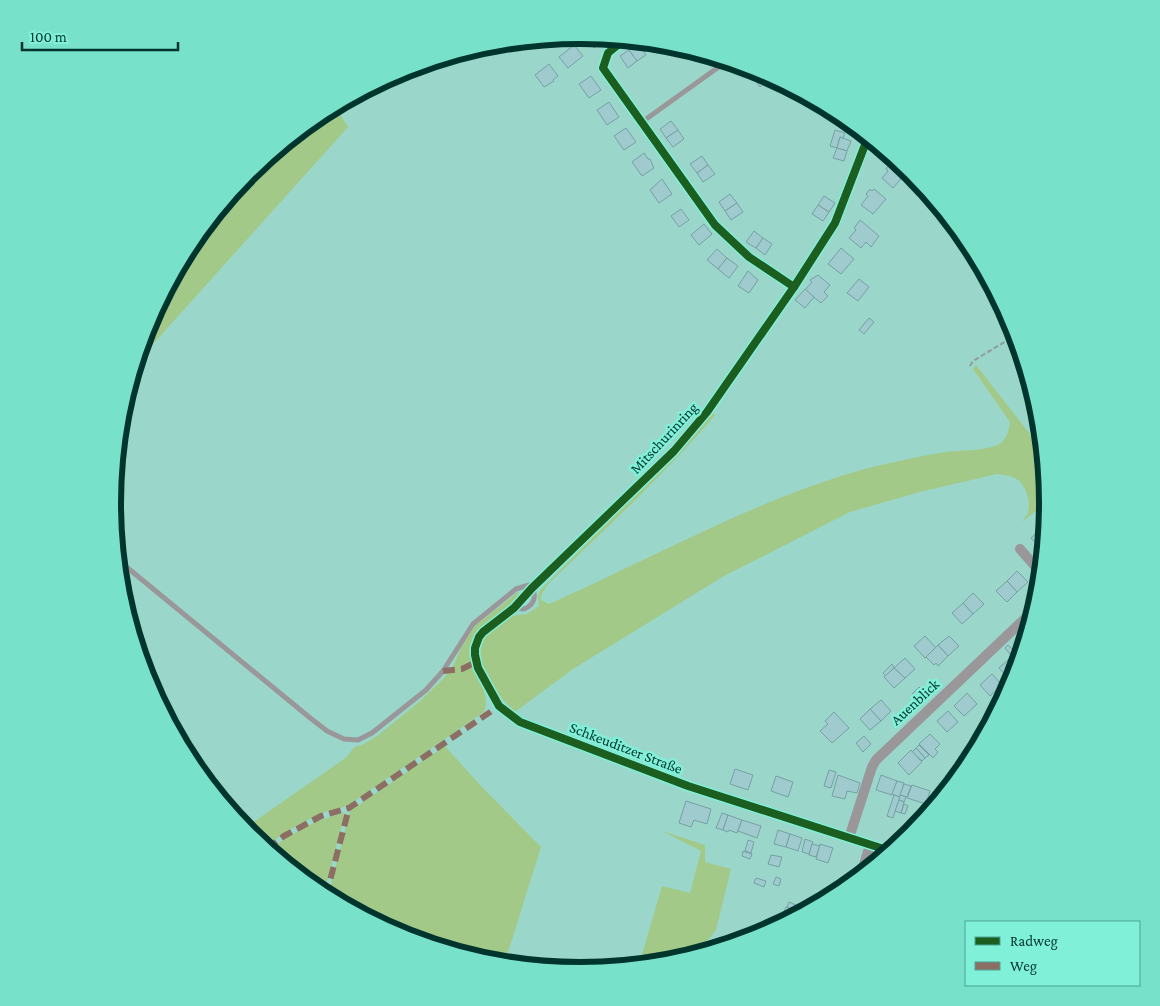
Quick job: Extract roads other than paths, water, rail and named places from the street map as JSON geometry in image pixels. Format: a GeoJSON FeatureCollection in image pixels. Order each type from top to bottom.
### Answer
{"type":"FeatureCollection","features":[{"type":"Feature","properties":{"kind":"street"},"geometry":{"type":"LineString","coordinates":[[617,46],[608,53],[603,68],[715,225],[749,257],[794,287]]}},
{"type":"Feature","properties":{"kind":"street","name":"Mitschurinring"},"geometry":{"type":"LineString","coordinates":[[532,588],[674,451],[707,412],[794,287],[839,214],[866,144]]}},
{"type":"Feature","properties":{"kind":"street"},"geometry":{"type":"LineString","coordinates":[[1020,549],[1035,565]]}},
{"type":"Feature","properties":{"kind":"street","name":"Schkeuditzer Straße"},"geometry":{"type":"LineString","coordinates":[[532,588],[514,608],[483,632],[475,648],[478,668],[499,706],[520,722],[688,786],[882,849]]}},
{"type":"Feature","properties":{"kind":"street","name":"Auenblick"},"geometry":{"type":"LineString","coordinates":[[849,838],[876,760],[1025,619]]}},
{"type":"Feature","properties":{"kind":"street"},"geometry":{"type":"LineString","coordinates":[[865,863],[870,845]]}},
{"type":"Feature","properties":{"kind":"lane"},"geometry":{"type":"LineString","coordinates":[[642,122],[720,66]]}},
{"type":"Feature","properties":{"kind":"lane"},"geometry":{"type":"LineString","coordinates":[[126,566],[327,731],[344,739],[358,740],[372,732],[426,690],[443,671],[473,624],[516,589],[529,585],[532,588]]}}]}
